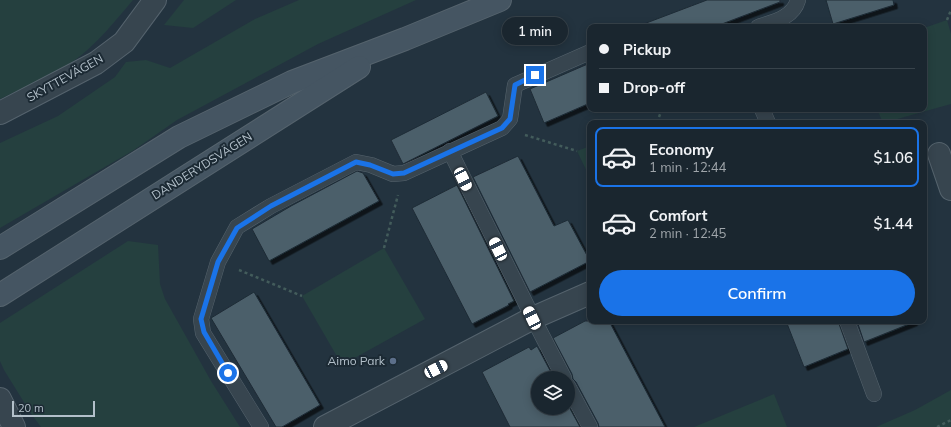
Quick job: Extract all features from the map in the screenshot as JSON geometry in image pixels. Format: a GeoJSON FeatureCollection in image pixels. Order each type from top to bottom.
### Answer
{"type":"FeatureCollection","features":[{"type":"Feature","properties":{"kind":"main road","name":"DANDERYDSVÄGEN"},"geometry":{"type":"LineString","coordinates":[[0,248],[179,137],[292,82],[405,39],[500,0]]}},
{"type":"Feature","properties":{"kind":"main road","name":"DANDERYDSVÄGEN"},"geometry":{"type":"LineString","coordinates":[[0,295],[304,101],[405,39]]}},
{"type":"Feature","properties":{"kind":"street","name":"SKYTTEVÄGEN"},"geometry":{"type":"LineString","coordinates":[[0,112],[96,63],[124,42],[155,0]]}},
{"type":"Feature","properties":{"kind":"street"},"geometry":{"type":"LineString","coordinates":[[938,154],[951,189]]}},
{"type":"Feature","properties":{"kind":"street"},"geometry":{"type":"LineString","coordinates":[[325,427],[532,318],[587,294]]}},
{"type":"Feature","properties":{"kind":"street"},"geometry":{"type":"LineString","coordinates":[[0,399],[14,427]]}},
{"type":"Feature","properties":{"kind":"lane"},"geometry":{"type":"LineString","coordinates":[[767,24],[780,20],[790,14],[798,0]]}},
{"type":"Feature","properties":{"kind":"lane"},"geometry":{"type":"LineString","coordinates":[[261,427],[204,332],[201,319],[218,262],[237,228],[271,206],[356,162],[370,165],[393,174],[404,173],[502,128],[510,119],[515,85],[587,53]]}},
{"type":"Feature","properties":{"kind":"lane"},"geometry":{"type":"LineString","coordinates":[[450,152],[532,318],[560,371]]}},
{"type":"Feature","properties":{"kind":"lane"},"geometry":{"type":"LineString","coordinates":[[847,324],[874,394]]}},
{"type":"Feature","properties":{"kind":"lane"},"geometry":{"type":"LineString","coordinates":[[575,399],[590,427]]}},
{"type":"Feature","properties":{"kind":"path"},"geometry":{"type":"LineString","coordinates":[[947,20],[951,10]]}},
{"type":"Feature","properties":{"kind":"path"},"geometry":{"type":"LineString","coordinates":[[659,117],[661,112]]}},
{"type":"Feature","properties":{"kind":"path"},"geometry":{"type":"LineString","coordinates":[[502,128],[577,151]]}},
{"type":"Feature","properties":{"kind":"path"},"geometry":{"type":"LineString","coordinates":[[384,248],[404,173]]}},
{"type":"Feature","properties":{"kind":"path"},"geometry":{"type":"LineString","coordinates":[[218,262],[302,296]]}},
{"type":"Feature","properties":{"kind":"path"},"geometry":{"type":"LineString","coordinates":[[937,427],[951,420]]}},
{"type":"Feature","properties":{"kind":"green space"},"geometry":{"type":"Polygon","coordinates":[[[0,0],[133,0],[98,40],[75,60],[48,77],[0,99],[0,0]]]}},
{"type":"Feature","properties":{"kind":"green space"},"geometry":{"type":"Polygon","coordinates":[[[184,0],[236,0],[193,28],[164,25],[184,0]]]}},
{"type":"Feature","properties":{"kind":"green space"},"geometry":{"type":"Polygon","coordinates":[[[299,0],[416,0],[318,44],[177,120],[134,150],[0,228],[0,143],[58,116],[115,77],[126,62],[146,60],[170,68],[255,19],[299,0]]]}},
{"type":"Feature","properties":{"kind":"green space"},"geometry":{"type":"Polygon","coordinates":[[[947,20],[951,34],[951,104],[927,111],[927,27],[947,20]]]}},
{"type":"Feature","properties":{"kind":"green space"},"geometry":{"type":"Polygon","coordinates":[[[878,112],[922,112],[894,120],[882,120],[878,112]]]}},
{"type":"Feature","properties":{"kind":"green space"},"geometry":{"type":"Polygon","coordinates":[[[587,147],[587,172],[577,151],[587,147]]]}},
{"type":"Feature","properties":{"kind":"green space"},"geometry":{"type":"Polygon","coordinates":[[[128,241],[158,245],[160,284],[165,299],[211,381],[240,427],[41,427],[4,370],[0,361],[0,323],[128,241]]]}},
{"type":"Feature","properties":{"kind":"green space"},"geometry":{"type":"Polygon","coordinates":[[[384,248],[425,319],[342,365],[302,296],[384,248]]]}},
{"type":"Feature","properties":{"kind":"green space"},"geometry":{"type":"Polygon","coordinates":[[[951,390],[951,427],[876,427],[915,410],[951,390]]]}},
{"type":"Feature","properties":{"kind":"green space"},"geometry":{"type":"Polygon","coordinates":[[[774,394],[787,427],[694,427],[774,394]]]}},
{"type":"Feature","properties":{"kind":"building"},"geometry":{"type":"Polygon","coordinates":[[[707,0],[780,0],[780,2],[722,24],[644,24],[707,0]]]}},
{"type":"Feature","properties":{"kind":"building"},"geometry":{"type":"Polygon","coordinates":[[[826,0],[893,0],[894,5],[833,24],[826,0]]]}},
{"type":"Feature","properties":{"kind":"building"},"geometry":{"type":"Polygon","coordinates":[[[587,64],[587,104],[544,123],[530,89],[587,64]]]}},
{"type":"Feature","properties":{"kind":"building"},"geometry":{"type":"Polygon","coordinates":[[[486,92],[498,116],[403,164],[391,140],[486,92]]]}},
{"type":"Feature","properties":{"kind":"building"},"geometry":{"type":"Polygon","coordinates":[[[518,156],[554,226],[568,220],[587,255],[587,263],[530,292],[473,177],[518,156]]]}},
{"type":"Feature","properties":{"kind":"building"},"geometry":{"type":"Polygon","coordinates":[[[357,171],[363,173],[379,201],[269,261],[252,229],[291,206],[357,171]]]}},
{"type":"Feature","properties":{"kind":"building"},"geometry":{"type":"Polygon","coordinates":[[[457,185],[514,301],[472,324],[412,208],[457,185]]]}},
{"type":"Feature","properties":{"kind":"building"},"geometry":{"type":"Polygon","coordinates":[[[254,292],[320,405],[282,427],[276,427],[211,318],[254,292]]]}},
{"type":"Feature","properties":{"kind":"building"},"geometry":{"type":"Polygon","coordinates":[[[585,321],[587,321],[587,324],[611,324],[665,427],[599,427],[575,381],[575,371],[570,371],[553,338],[585,321]]]}},
{"type":"Feature","properties":{"kind":"building"},"geometry":{"type":"Polygon","coordinates":[[[787,324],[839,324],[848,349],[804,367],[787,324]]]}},
{"type":"Feature","properties":{"kind":"building"},"geometry":{"type":"Polygon","coordinates":[[[858,324],[909,324],[864,342],[858,324]]]}},
{"type":"Feature","properties":{"kind":"building"},"geometry":{"type":"Polygon","coordinates":[[[537,346],[550,371],[531,371],[531,415],[573,415],[580,427],[510,427],[482,372],[529,347],[531,350],[537,346]]]}},
{"type":"Feature","properties":{"kind":"place","name":"Aimo Park"},"geometry":{"type":"Point","coordinates":[393,361]}},
{"type":"Feature","properties":{"kind":"route"},"geometry":{"type":"LineString","coordinates":[[228,373],[204,332],[201,319],[218,262],[237,228],[271,206],[356,162],[370,165],[393,174],[404,173],[502,128],[510,119],[515,85],[535,75]]}}]}
